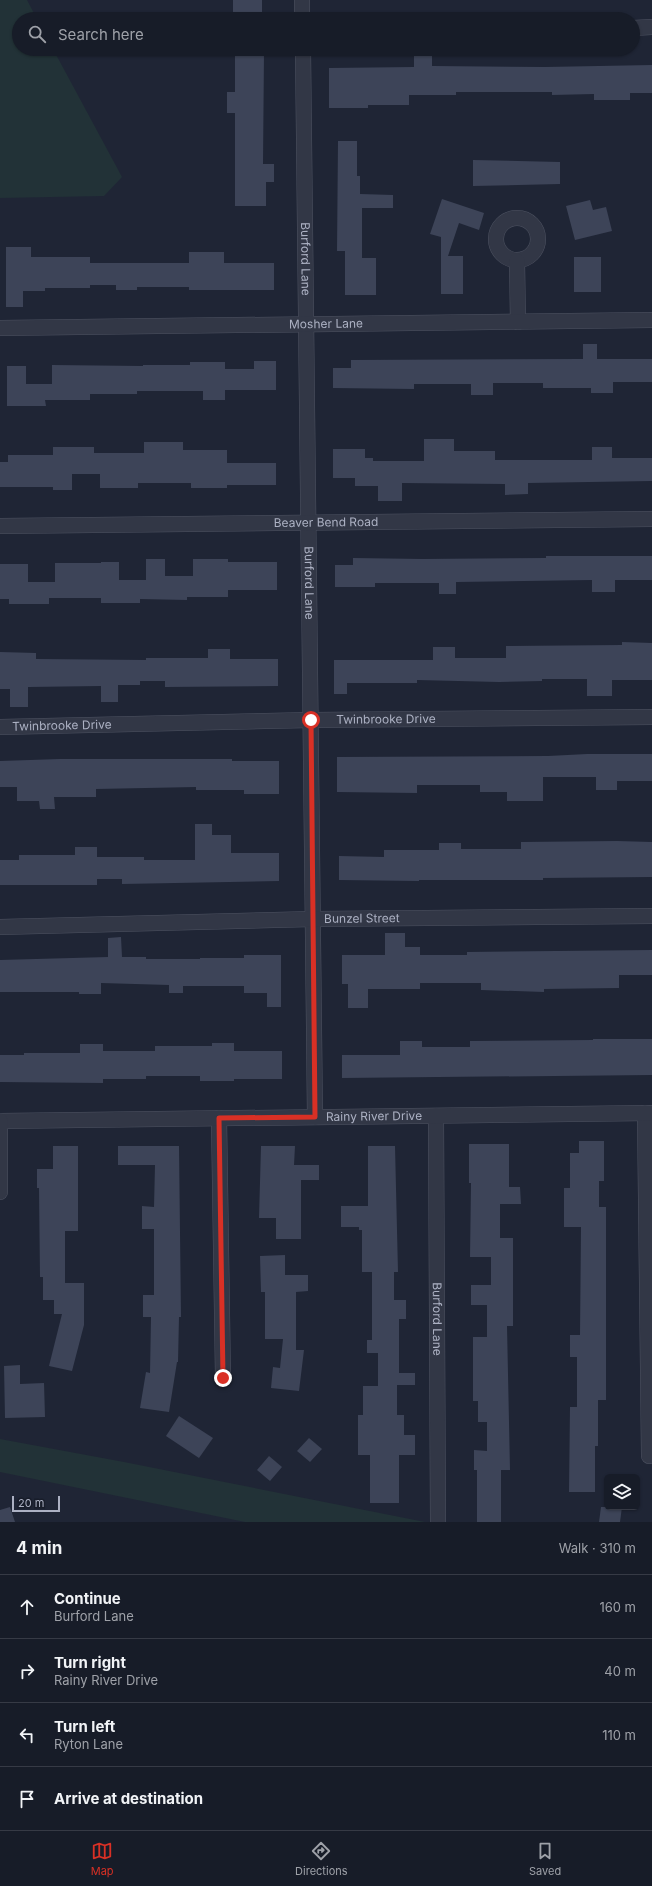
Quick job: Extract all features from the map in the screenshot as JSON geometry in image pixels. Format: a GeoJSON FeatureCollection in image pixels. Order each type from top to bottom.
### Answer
{"type":"FeatureCollection","features":[{"type":"Feature","properties":{"kind":"street"},"geometry":{"type":"LineString","coordinates":[[302,0],[302,12]]}},
{"type":"Feature","properties":{"kind":"street"},"geometry":{"type":"LineString","coordinates":[[640,28],[652,27]]}},
{"type":"Feature","properties":{"kind":"street","name":"Burford Lane"},"geometry":{"type":"LineString","coordinates":[[302,56],[315,1117]]}},
{"type":"Feature","properties":{"kind":"street"},"geometry":{"type":"LineString","coordinates":[[518,261],[518,322]]}},
{"type":"Feature","properties":{"kind":"street","name":"Mosher Lane"},"geometry":{"type":"LineString","coordinates":[[0,328],[652,320]]}},
{"type":"Feature","properties":{"kind":"street","name":"Beaver Bend Road"},"geometry":{"type":"LineString","coordinates":[[0,526],[652,519]]}},
{"type":"Feature","properties":{"kind":"street","name":"Twinbrooke Drive"},"geometry":{"type":"LineString","coordinates":[[0,727],[311,720],[652,717]]}},
{"type":"Feature","properties":{"kind":"street","name":"Bunzel Street"},"geometry":{"type":"LineString","coordinates":[[0,928],[313,919],[652,916]]}},
{"type":"Feature","properties":{"kind":"street"},"geometry":{"type":"LineString","coordinates":[[649,1113],[649,1456]]}},
{"type":"Feature","properties":{"kind":"street","name":"Rainy River Drive"},"geometry":{"type":"LineString","coordinates":[[0,1121],[649,1113]]}},
{"type":"Feature","properties":{"kind":"street","name":"Burford Lane"},"geometry":{"type":"LineString","coordinates":[[436,1116],[438,1522]]}},
{"type":"Feature","properties":{"kind":"street"},"geometry":{"type":"LineString","coordinates":[[219,1118],[223,1378]]}},
{"type":"Feature","properties":{"kind":"street"},"geometry":{"type":"LineString","coordinates":[[0,1121],[0,1192]]}},
{"type":"Feature","properties":{"kind":"shaded area"},"geometry":{"type":"Polygon","coordinates":[[[0,0],[27,0],[33,12],[12,12],[12,56],[57,56],[122,177],[104,196],[0,198],[0,0]]]}},
{"type":"Feature","properties":{"kind":"shaded area"},"geometry":{"type":"Polygon","coordinates":[[[0,1439],[425,1522],[245,1522],[0,1472],[0,1439]]]}},
{"type":"Feature","properties":{"kind":"building"},"geometry":{"type":"Polygon","coordinates":[[[233,0],[262,0],[262,12],[233,12],[233,0]]]}},
{"type":"Feature","properties":{"kind":"building"},"geometry":{"type":"Polygon","coordinates":[[[235,56],[264,56],[263,164],[274,164],[274,182],[266,182],[266,206],[235,206],[235,113],[227,113],[227,92],[235,92],[235,56]]]}},
{"type":"Feature","properties":{"kind":"building"},"geometry":{"type":"Polygon","coordinates":[[[414,56],[432,56],[432,66],[545,67],[652,65],[652,93],[630,93],[630,100],[594,100],[594,94],[552,95],[552,92],[456,92],[456,95],[409,95],[409,105],[368,105],[368,108],[329,108],[329,68],[414,67],[414,56]]]}},
{"type":"Feature","properties":{"kind":"building"},"geometry":{"type":"Polygon","coordinates":[[[338,141],[357,141],[357,176],[360,176],[360,194],[393,195],[393,208],[362,208],[362,258],[376,258],[376,295],[345,295],[345,251],[337,251],[338,141]]]}},
{"type":"Feature","properties":{"kind":"building"},"geometry":{"type":"Polygon","coordinates":[[[473,160],[560,162],[560,184],[473,186],[473,160]]]}},
{"type":"Feature","properties":{"kind":"building"},"geometry":{"type":"Polygon","coordinates":[[[442,199],[484,213],[479,230],[459,223],[448,256],[463,256],[463,294],[441,294],[441,237],[430,234],[442,199]]]}},
{"type":"Feature","properties":{"kind":"building"},"geometry":{"type":"Polygon","coordinates":[[[590,200],[593,210],[606,207],[612,231],[575,240],[566,206],[590,200]]]}},
{"type":"Feature","properties":{"kind":"building"},"geometry":{"type":"Polygon","coordinates":[[[6,247],[31,247],[31,257],[90,257],[90,263],[189,263],[189,252],[224,252],[224,263],[274,263],[274,290],[189,290],[189,287],[137,287],[137,290],[116,290],[116,285],[90,285],[90,288],[45,288],[45,291],[23,291],[23,307],[6,307],[6,247]]]}},
{"type":"Feature","properties":{"kind":"building"},"geometry":{"type":"Polygon","coordinates":[[[574,257],[601,257],[601,292],[574,292],[574,257]]]}},
{"type":"Feature","properties":{"kind":"building"},"geometry":{"type":"Polygon","coordinates":[[[583,344],[597,344],[597,359],[652,359],[652,382],[613,382],[613,393],[591,393],[591,388],[543,388],[543,383],[493,383],[493,395],[471,395],[471,384],[414,384],[414,389],[333,388],[333,368],[351,368],[351,360],[583,359],[583,344]]]}},
{"type":"Feature","properties":{"kind":"building"},"geometry":{"type":"Polygon","coordinates":[[[254,361],[276,361],[276,390],[225,390],[225,400],[203,400],[203,391],[137,391],[137,394],[90,394],[90,400],[45,400],[46,406],[7,406],[7,366],[26,366],[26,384],[52,384],[52,365],[143,366],[190,365],[190,362],[225,362],[225,369],[254,369],[254,361]]]}},
{"type":"Feature","properties":{"kind":"building"},"geometry":{"type":"Polygon","coordinates":[[[424,439],[454,439],[454,451],[495,451],[495,460],[592,460],[592,447],[612,447],[612,458],[652,458],[652,481],[528,483],[528,494],[505,495],[505,484],[402,483],[402,501],[378,501],[378,486],[355,486],[355,478],[333,478],[333,449],[365,449],[365,458],[373,458],[373,461],[424,461],[424,439]]]}},
{"type":"Feature","properties":{"kind":"building"},"geometry":{"type":"Polygon","coordinates":[[[144,442],[183,442],[183,450],[227,450],[227,463],[276,463],[276,485],[227,485],[227,488],[191,488],[191,483],[138,483],[138,488],[100,488],[100,474],[72,474],[72,490],[53,490],[53,487],[0,487],[0,462],[8,462],[8,455],[53,455],[53,447],[94,447],[94,453],[144,453],[144,442]]]}},
{"type":"Feature","properties":{"kind":"building"},"geometry":{"type":"Polygon","coordinates":[[[546,556],[652,556],[652,580],[615,580],[615,592],[592,592],[592,580],[456,582],[456,594],[439,594],[439,583],[375,583],[375,587],[335,587],[335,565],[353,565],[353,558],[546,558],[546,556]]]}},
{"type":"Feature","properties":{"kind":"building"},"geometry":{"type":"Polygon","coordinates":[[[146,559],[165,559],[165,576],[193,576],[193,559],[228,559],[228,562],[277,562],[277,590],[228,590],[228,597],[187,597],[187,600],[140,599],[140,603],[101,603],[101,598],[49,598],[49,604],[9,604],[9,599],[0,599],[0,564],[28,564],[28,582],[55,582],[55,563],[119,562],[119,580],[146,580],[146,559]]]}},
{"type":"Feature","properties":{"kind":"building"},"geometry":{"type":"Polygon","coordinates":[[[622,642],[652,643],[652,680],[612,680],[612,696],[587,696],[587,679],[542,679],[542,681],[499,682],[417,680],[417,683],[347,683],[347,694],[334,694],[334,660],[433,660],[433,647],[455,647],[455,658],[506,658],[506,646],[622,645],[622,642]]]}},
{"type":"Feature","properties":{"kind":"building"},"geometry":{"type":"Polygon","coordinates":[[[208,649],[230,649],[230,659],[278,659],[278,686],[165,687],[165,681],[140,681],[140,685],[118,685],[118,702],[101,702],[101,686],[28,687],[28,707],[10,707],[10,689],[0,689],[0,652],[36,653],[36,659],[146,660],[146,658],[208,658],[208,649]]]}},
{"type":"Feature","properties":{"kind":"building"},"geometry":{"type":"Polygon","coordinates":[[[587,754],[652,754],[652,781],[617,781],[617,790],[596,790],[596,777],[543,777],[543,801],[507,801],[507,792],[480,792],[480,785],[417,785],[417,793],[337,792],[337,757],[548,756],[587,754]]]}},
{"type":"Feature","properties":{"kind":"building"},"geometry":{"type":"Polygon","coordinates":[[[60,759],[232,759],[232,761],[279,761],[279,794],[244,794],[244,790],[196,790],[196,787],[96,789],[96,797],[54,797],[55,809],[40,809],[39,801],[17,801],[17,787],[0,787],[0,761],[60,759]]]}},
{"type":"Feature","properties":{"kind":"building"},"geometry":{"type":"Polygon","coordinates":[[[195,824],[212,824],[212,835],[231,835],[231,853],[279,853],[279,881],[122,884],[122,879],[97,879],[97,885],[0,885],[0,860],[19,860],[19,855],[75,855],[75,847],[97,847],[97,857],[144,857],[144,860],[195,860],[195,824]]]}},
{"type":"Feature","properties":{"kind":"building"},"geometry":{"type":"Polygon","coordinates":[[[521,842],[652,842],[652,877],[543,878],[543,880],[339,880],[339,856],[384,857],[384,850],[439,850],[439,843],[461,843],[461,849],[521,849],[521,842]]]}},
{"type":"Feature","properties":{"kind":"building"},"geometry":{"type":"Polygon","coordinates":[[[385,933],[405,933],[405,947],[420,947],[420,955],[467,955],[467,952],[652,950],[652,975],[619,975],[619,988],[544,989],[544,992],[481,990],[481,983],[420,983],[420,989],[368,989],[368,1008],[348,1008],[348,984],[342,984],[342,955],[385,955],[385,933]]]}},
{"type":"Feature","properties":{"kind":"building"},"geometry":{"type":"Polygon","coordinates":[[[121,937],[122,957],[146,957],[146,959],[200,959],[244,958],[244,955],[281,955],[281,1007],[267,1007],[267,993],[244,993],[244,986],[183,986],[183,993],[169,993],[169,985],[101,983],[101,994],[79,994],[79,992],[0,992],[0,960],[108,957],[108,938],[121,937]]]}},
{"type":"Feature","properties":{"kind":"building"},"geometry":{"type":"Polygon","coordinates":[[[652,1039],[652,1075],[342,1078],[342,1055],[400,1055],[400,1041],[422,1041],[422,1047],[470,1047],[470,1041],[652,1039]]]}},
{"type":"Feature","properties":{"kind":"building"},"geometry":{"type":"Polygon","coordinates":[[[212,1043],[234,1043],[234,1051],[282,1051],[282,1079],[200,1081],[200,1076],[146,1076],[146,1079],[103,1079],[103,1083],[0,1082],[0,1055],[24,1055],[24,1053],[80,1053],[80,1044],[103,1044],[103,1051],[155,1051],[155,1046],[212,1046],[212,1043]]]}},
{"type":"Feature","properties":{"kind":"building"},"geometry":{"type":"Polygon","coordinates":[[[579,1141],[604,1141],[604,1181],[599,1181],[599,1207],[606,1207],[606,1400],[598,1400],[598,1446],[595,1446],[595,1492],[569,1492],[570,1407],[577,1407],[577,1357],[570,1357],[570,1335],[580,1335],[581,1227],[564,1227],[564,1188],[570,1188],[570,1153],[579,1153],[579,1141]]]}},
{"type":"Feature","properties":{"kind":"building"},"geometry":{"type":"Polygon","coordinates":[[[469,1144],[509,1144],[509,1187],[520,1187],[521,1204],[500,1204],[500,1238],[513,1238],[513,1326],[507,1326],[510,1470],[501,1470],[501,1522],[477,1522],[477,1470],[474,1470],[474,1450],[487,1451],[487,1422],[478,1422],[478,1401],[473,1401],[473,1337],[487,1337],[487,1305],[471,1305],[471,1285],[491,1285],[491,1257],[470,1257],[471,1183],[469,1183],[469,1144]]]}},
{"type":"Feature","properties":{"kind":"building"},"geometry":{"type":"Polygon","coordinates":[[[53,1146],[78,1146],[78,1231],[65,1231],[65,1283],[84,1283],[84,1325],[72,1371],[49,1366],[62,1314],[54,1314],[54,1300],[43,1300],[43,1277],[40,1277],[39,1188],[37,1188],[37,1169],[53,1169],[53,1146]]]}},
{"type":"Feature","properties":{"kind":"building"},"geometry":{"type":"Polygon","coordinates":[[[118,1146],[179,1146],[181,1317],[179,1317],[178,1362],[169,1412],[140,1408],[146,1372],[150,1373],[151,1317],[143,1317],[143,1295],[154,1295],[154,1229],[142,1229],[142,1206],[154,1207],[155,1165],[118,1165],[118,1146]]]}},
{"type":"Feature","properties":{"kind":"building"},"geometry":{"type":"Polygon","coordinates":[[[261,1146],[295,1146],[294,1165],[319,1165],[319,1180],[301,1180],[301,1239],[276,1239],[276,1218],[259,1218],[261,1146]]]}},
{"type":"Feature","properties":{"kind":"building"},"geometry":{"type":"Polygon","coordinates":[[[368,1146],[395,1146],[398,1272],[394,1272],[394,1300],[406,1300],[406,1319],[399,1319],[399,1373],[415,1373],[415,1385],[397,1385],[397,1415],[404,1415],[404,1435],[415,1435],[415,1455],[399,1455],[399,1503],[370,1503],[370,1455],[358,1455],[358,1415],[363,1415],[363,1386],[378,1386],[378,1353],[367,1353],[367,1340],[372,1340],[372,1272],[362,1272],[362,1230],[359,1230],[359,1227],[341,1227],[341,1206],[368,1206],[368,1146]]]}},
{"type":"Feature","properties":{"kind":"building"},"geometry":{"type":"Polygon","coordinates":[[[285,1255],[285,1275],[308,1275],[308,1291],[296,1292],[296,1350],[304,1350],[299,1391],[271,1388],[273,1367],[280,1368],[283,1339],[265,1339],[265,1292],[261,1292],[260,1256],[285,1255]]]}},
{"type":"Feature","properties":{"kind":"building"},"geometry":{"type":"Polygon","coordinates":[[[20,1365],[20,1384],[44,1383],[45,1417],[5,1418],[4,1366],[20,1365]]]}},
{"type":"Feature","properties":{"kind":"building"},"geometry":{"type":"Polygon","coordinates":[[[179,1416],[213,1438],[199,1458],[166,1436],[179,1416]]]}},
{"type":"Feature","properties":{"kind":"building"},"geometry":{"type":"Polygon","coordinates":[[[309,1438],[322,1449],[310,1462],[297,1451],[309,1438]]]}},
{"type":"Feature","properties":{"kind":"building"},"geometry":{"type":"Polygon","coordinates":[[[269,1456],[282,1467],[270,1481],[257,1470],[269,1456]]]}},
{"type":"Feature","properties":{"kind":"building"},"geometry":{"type":"Polygon","coordinates":[[[10,1507],[15,1522],[0,1522],[0,1510],[10,1507]]]}},
{"type":"Feature","properties":{"kind":"building"},"geometry":{"type":"Polygon","coordinates":[[[601,1507],[604,1507],[604,1510],[622,1510],[620,1522],[599,1522],[601,1507]]]}},
{"type":"Feature","properties":{"kind":"route"},"geometry":{"type":"LineString","coordinates":[[223,1378],[219,1118],[315,1117],[311,720]]}}]}
